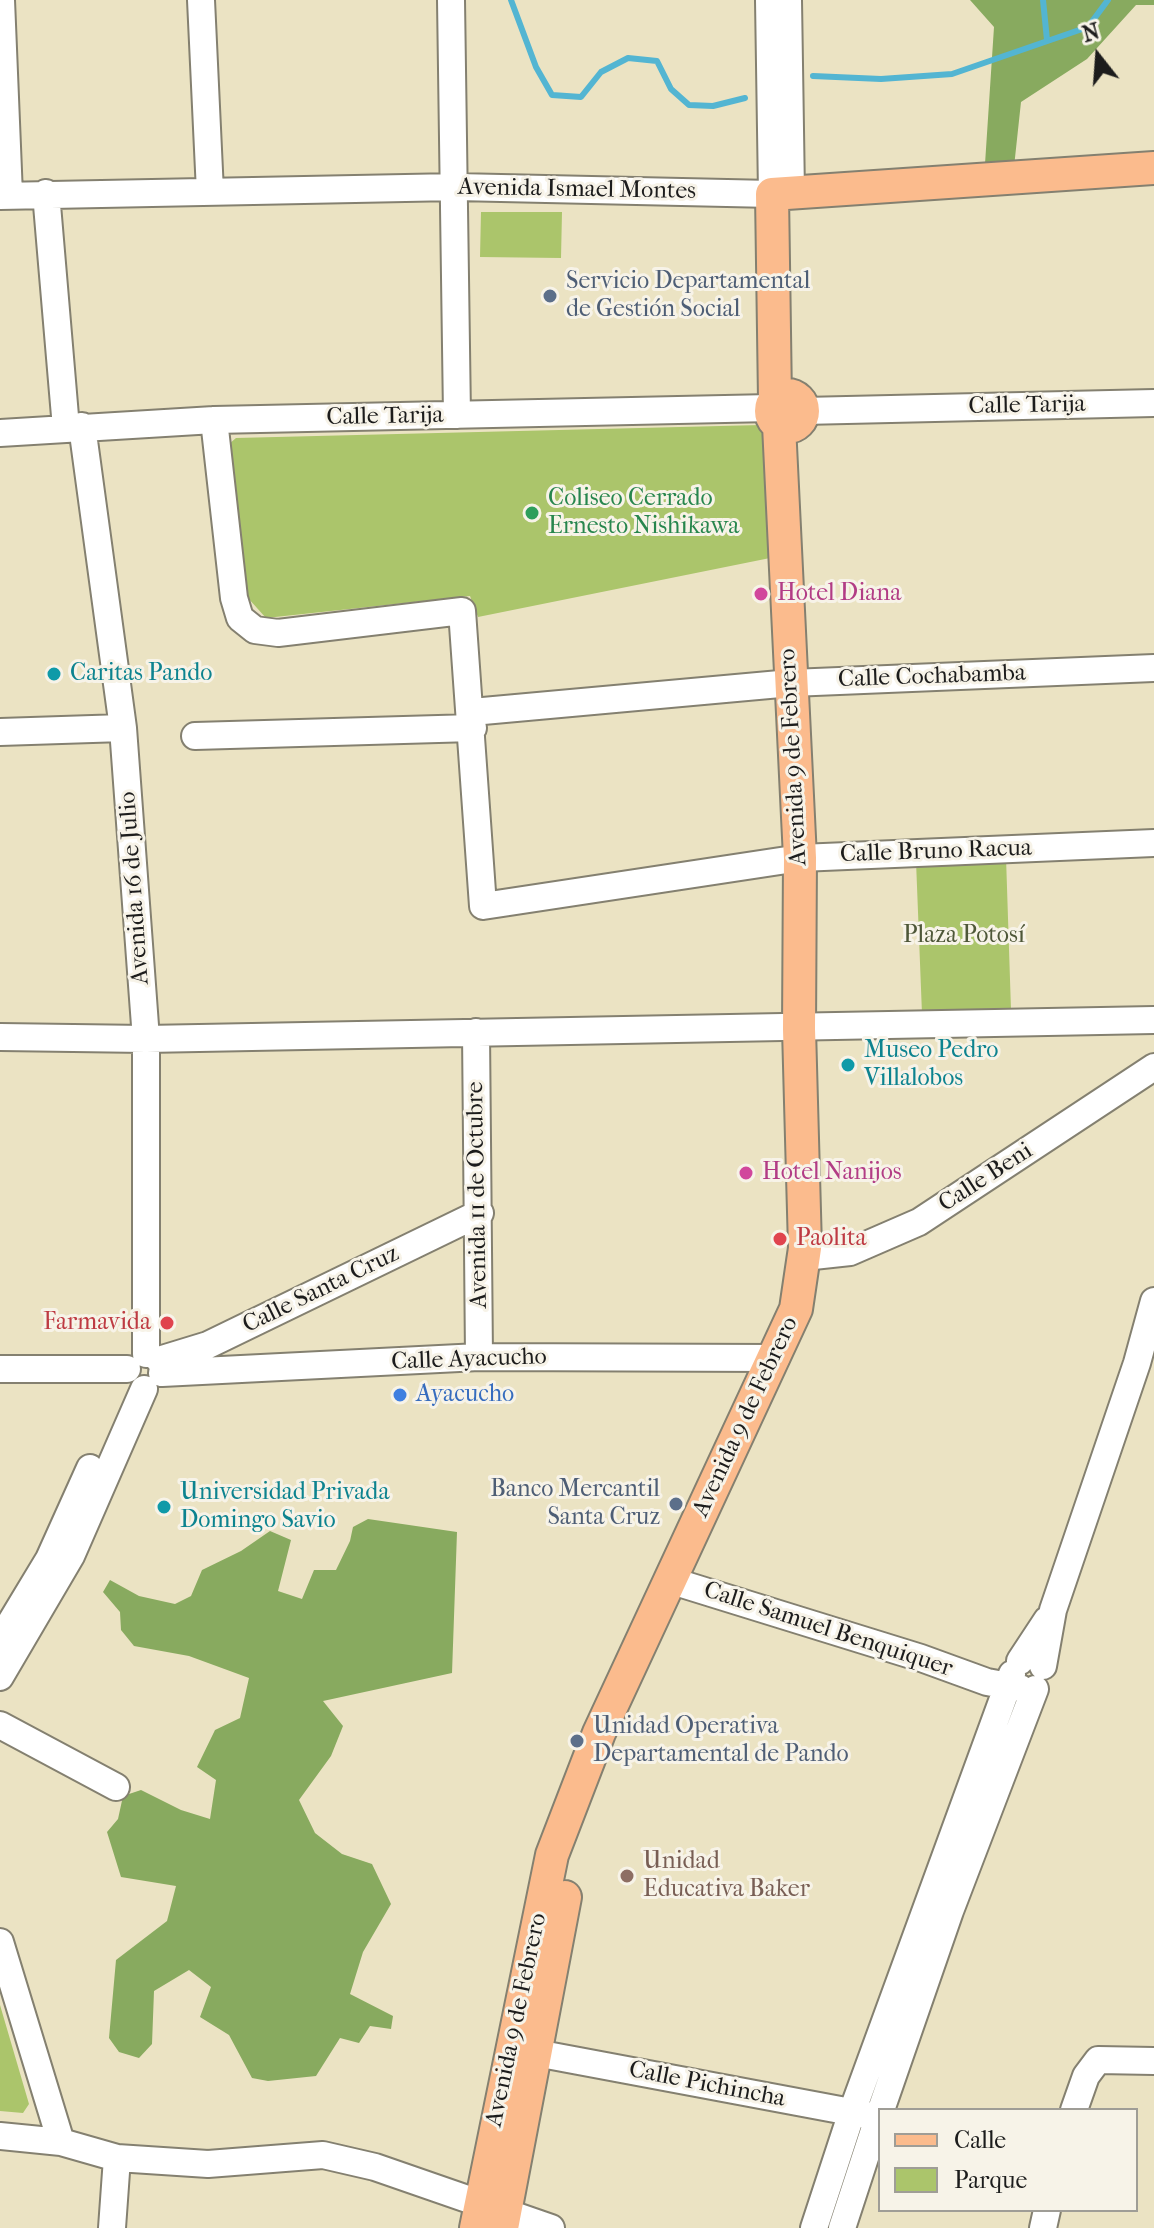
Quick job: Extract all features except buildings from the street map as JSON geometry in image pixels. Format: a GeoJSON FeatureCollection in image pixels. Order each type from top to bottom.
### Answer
{"type":"FeatureCollection","features":[{"type":"Feature","properties":{"kind":"main road","name":"Avenida Ismael Montes"},"geometry":{"type":"LineString","coordinates":[[781,194],[1154,168]]}},
{"type":"Feature","properties":{"kind":"main road","name":"Avenida 9 de Febrero"},"geometry":{"type":"LineString","coordinates":[[490,2218],[552,1855],[599,1733],[812,1320],[808,1029],[811,857],[786,411],[781,194]]}},
{"type":"Feature","properties":{"kind":"main road","name":"Avenida 9 de Febrero"},"geometry":{"type":"LineString","coordinates":[[490,2218],[536,2053],[572,1861],[617,1735],[677,1583],[776,1358],[813,1256]]}},
{"type":"Feature","properties":{"kind":"street"},"geometry":{"type":"LineString","coordinates":[[1,0],[5,195]]}},
{"type":"Feature","properties":{"kind":"street"},"geometry":{"type":"LineString","coordinates":[[201,0],[210,192]]}},
{"type":"Feature","properties":{"kind":"street"},"geometry":{"type":"LineString","coordinates":[[451,0],[457,415]]}},
{"type":"Feature","properties":{"kind":"street","name":"Avenida 9 de Febrero"},"geometry":{"type":"LineString","coordinates":[[769,0],[781,194]]}},
{"type":"Feature","properties":{"kind":"street","name":"Avenida 9 de Febrero"},"geometry":{"type":"LineString","coordinates":[[781,194],[788,0]]}},
{"type":"Feature","properties":{"kind":"street","name":"Avenida Ismael Montes"},"geometry":{"type":"LineString","coordinates":[[5,195],[456,187],[781,194]]}},
{"type":"Feature","properties":{"kind":"street","name":"Avenida 16 de Julio"},"geometry":{"type":"LineString","coordinates":[[0,1677],[71,1556],[144,1371],[146,1039],[123,728],[74,427],[46,193]]}},
{"type":"Feature","properties":{"kind":"street","name":"Calle Tarija"},"geometry":{"type":"LineString","coordinates":[[0,433],[214,420],[1154,403]]}},
{"type":"Feature","properties":{"kind":"street"},"geometry":{"type":"LineString","coordinates":[[214,420],[234,598],[240,618],[255,630],[278,633],[462,611],[472,720]]}},
{"type":"Feature","properties":{"kind":"street","name":"Calle Cochabamba"},"geometry":{"type":"LineString","coordinates":[[195,736],[472,720],[800,683],[1154,668]]}},
{"type":"Feature","properties":{"kind":"street","name":"Calle Bruno Racua"},"geometry":{"type":"LineString","coordinates":[[472,720],[483,906],[811,857],[1154,843]]}},
{"type":"Feature","properties":{"kind":"street"},"geometry":{"type":"LineString","coordinates":[[0,732],[123,728]]}},
{"type":"Feature","properties":{"kind":"street"},"geometry":{"type":"LineString","coordinates":[[0,1037],[146,1039],[808,1029],[1154,1020]]}},
{"type":"Feature","properties":{"kind":"street","name":"Avenida 11 de Octubre"},"geometry":{"type":"LineString","coordinates":[[476,1032],[479,1357]]}},
{"type":"Feature","properties":{"kind":"street","name":"Calle Beni"},"geometry":{"type":"LineString","coordinates":[[813,1256],[850,1252],[919,1222],[1154,1067]]}},
{"type":"Feature","properties":{"kind":"street","name":"Calle Santa Cruz"},"geometry":{"type":"LineString","coordinates":[[144,1371],[208,1345],[480,1213]]}},
{"type":"Feature","properties":{"kind":"street"},"geometry":{"type":"LineString","coordinates":[[814,2228],[852,2112],[1016,1680],[1053,1610],[1145,1363],[1154,1301]]}},
{"type":"Feature","properties":{"kind":"street","name":"Calle Ayacucho"},"geometry":{"type":"LineString","coordinates":[[0,1369],[144,1371],[479,1357],[776,1358]]}},
{"type":"Feature","properties":{"kind":"street","name":"Avenida 16 de Julio"},"geometry":{"type":"LineString","coordinates":[[0,1640],[49,1559],[144,1371]]}},
{"type":"Feature","properties":{"kind":"street","name":"Calle Samuel Benquiquer"},"geometry":{"type":"LineString","coordinates":[[677,1583],[921,1658],[1016,1680]]}},
{"type":"Feature","properties":{"kind":"street"},"geometry":{"type":"LineString","coordinates":[[882,2108],[950,1911],[1016,1680]]}},
{"type":"Feature","properties":{"kind":"street"},"geometry":{"type":"LineString","coordinates":[[0,1725],[116,1787]]}},
{"type":"Feature","properties":{"kind":"street"},"geometry":{"type":"LineString","coordinates":[[0,1942],[61,2142]]}},
{"type":"Feature","properties":{"kind":"street","name":"Calle Pichincha"},"geometry":{"type":"LineString","coordinates":[[536,2053],[852,2112],[878,2113]]}},
{"type":"Feature","properties":{"kind":"street"},"geometry":{"type":"LineString","coordinates":[[1075,2108],[1086,2076],[1098,2060],[1154,2061]]}},
{"type":"Feature","properties":{"kind":"street"},"geometry":{"type":"LineString","coordinates":[[842,2228],[878,2119]]}},
{"type":"Feature","properties":{"kind":"street"},"geometry":{"type":"LineString","coordinates":[[0,2136],[61,2142],[117,2158],[208,2164],[323,2155],[375,2167],[490,2218],[551,2228]]}},
{"type":"Feature","properties":{"kind":"street"},"geometry":{"type":"LineString","coordinates":[[112,2228],[117,2158]]}},
{"type":"Feature","properties":{"kind":"green space"},"geometry":{"type":"Polygon","coordinates":[[[970,0],[1154,0],[1154,5],[1136,5],[1087,59],[1021,102],[1014,167],[985,164],[994,27],[970,0]]]}},
{"type":"Feature","properties":{"kind":"green space"},"geometry":{"type":"Polygon","coordinates":[[[481,212],[562,212],[561,258],[480,257],[481,212]]]}},
{"type":"Feature","properties":{"kind":"green space"},"geometry":{"type":"Polygon","coordinates":[[[761,425],[771,443],[775,557],[478,617],[470,596],[266,618],[248,598],[229,444],[236,438],[761,425]]]}},
{"type":"Feature","properties":{"kind":"green space","name":"Plaza Potosí"},"geometry":{"type":"Polygon","coordinates":[[[1006,857],[1011,1010],[922,1014],[916,861],[1006,857]]]}},
{"type":"Feature","properties":{"kind":"green space"},"geometry":{"type":"Polygon","coordinates":[[[368,1519],[457,1532],[452,1673],[323,1701],[343,1726],[331,1756],[299,1800],[315,1833],[342,1854],[372,1864],[391,1904],[363,1952],[350,1994],[393,2016],[391,2029],[370,2026],[359,2043],[340,2038],[316,2076],[268,2081],[252,2078],[229,2035],[200,2017],[211,1987],[189,1970],[154,1991],[152,2044],[139,2058],[119,2052],[109,2038],[116,1960],[167,1921],[176,1886],[121,1877],[107,1832],[118,1819],[123,1796],[141,1790],[181,1810],[210,1819],[216,1780],[197,1767],[215,1730],[240,1718],[249,1678],[189,1656],[134,1646],[121,1630],[120,1612],[103,1592],[110,1580],[139,1596],[175,1604],[191,1596],[202,1570],[241,1551],[270,1531],[291,1540],[278,1591],[302,1599],[314,1570],[336,1570],[353,1527],[368,1519]]]}},
{"type":"Feature","properties":{"kind":"green space"},"geometry":{"type":"Polygon","coordinates":[[[0,2005],[29,2104],[23,2113],[0,2111],[0,2005]]]}},
{"type":"Feature","properties":{"kind":"waterway"},"geometry":{"type":"LineString","coordinates":[[511,0],[536,67],[552,95],[581,97],[601,72],[628,58],[657,61],[671,89],[689,105],[713,106],[745,98]]}},
{"type":"Feature","properties":{"kind":"waterway"},"geometry":{"type":"LineString","coordinates":[[1043,0],[1047,40]]}},
{"type":"Feature","properties":{"kind":"waterway"},"geometry":{"type":"LineString","coordinates":[[813,76],[881,79],[952,74],[1088,27],[1108,0]]}},
{"type":"Feature","properties":{"kind":"place","name":"Servicio Departamental de Gestión Social"},"geometry":{"type":"Point","coordinates":[550,296]}},
{"type":"Feature","properties":{"kind":"place","name":"Coliseo Cerrado Ernesto Nishikawa"},"geometry":{"type":"Point","coordinates":[532,513]}},
{"type":"Feature","properties":{"kind":"place","name":"Hotel Diana"},"geometry":{"type":"Point","coordinates":[761,594]}},
{"type":"Feature","properties":{"kind":"place","name":"Caritas Pando"},"geometry":{"type":"Point","coordinates":[54,674]}},
{"type":"Feature","properties":{"kind":"place","name":"Museo Pedro Villalobos"},"geometry":{"type":"Point","coordinates":[848,1065]}},
{"type":"Feature","properties":{"kind":"place","name":"Hotel Nanijos"},"geometry":{"type":"Point","coordinates":[746,1173]}},
{"type":"Feature","properties":{"kind":"place","name":"Paolita"},"geometry":{"type":"Point","coordinates":[780,1239]}},
{"type":"Feature","properties":{"kind":"place","name":"Farmavida"},"geometry":{"type":"Point","coordinates":[167,1323]}},
{"type":"Feature","properties":{"kind":"place","name":"Ayacucho"},"geometry":{"type":"Point","coordinates":[400,1395]}},
{"type":"Feature","properties":{"kind":"place","name":"Banco Mercantil Santa Cruz"},"geometry":{"type":"Point","coordinates":[676,1504]}},
{"type":"Feature","properties":{"kind":"place","name":"Universidad Privada Domingo Savio"},"geometry":{"type":"Point","coordinates":[164,1507]}},
{"type":"Feature","properties":{"kind":"place","name":"Unidad Operativa Departamental de Pando"},"geometry":{"type":"Point","coordinates":[577,1741]}},
{"type":"Feature","properties":{"kind":"place","name":"Unidad Educativa Baker"},"geometry":{"type":"Point","coordinates":[627,1876]}}]}
